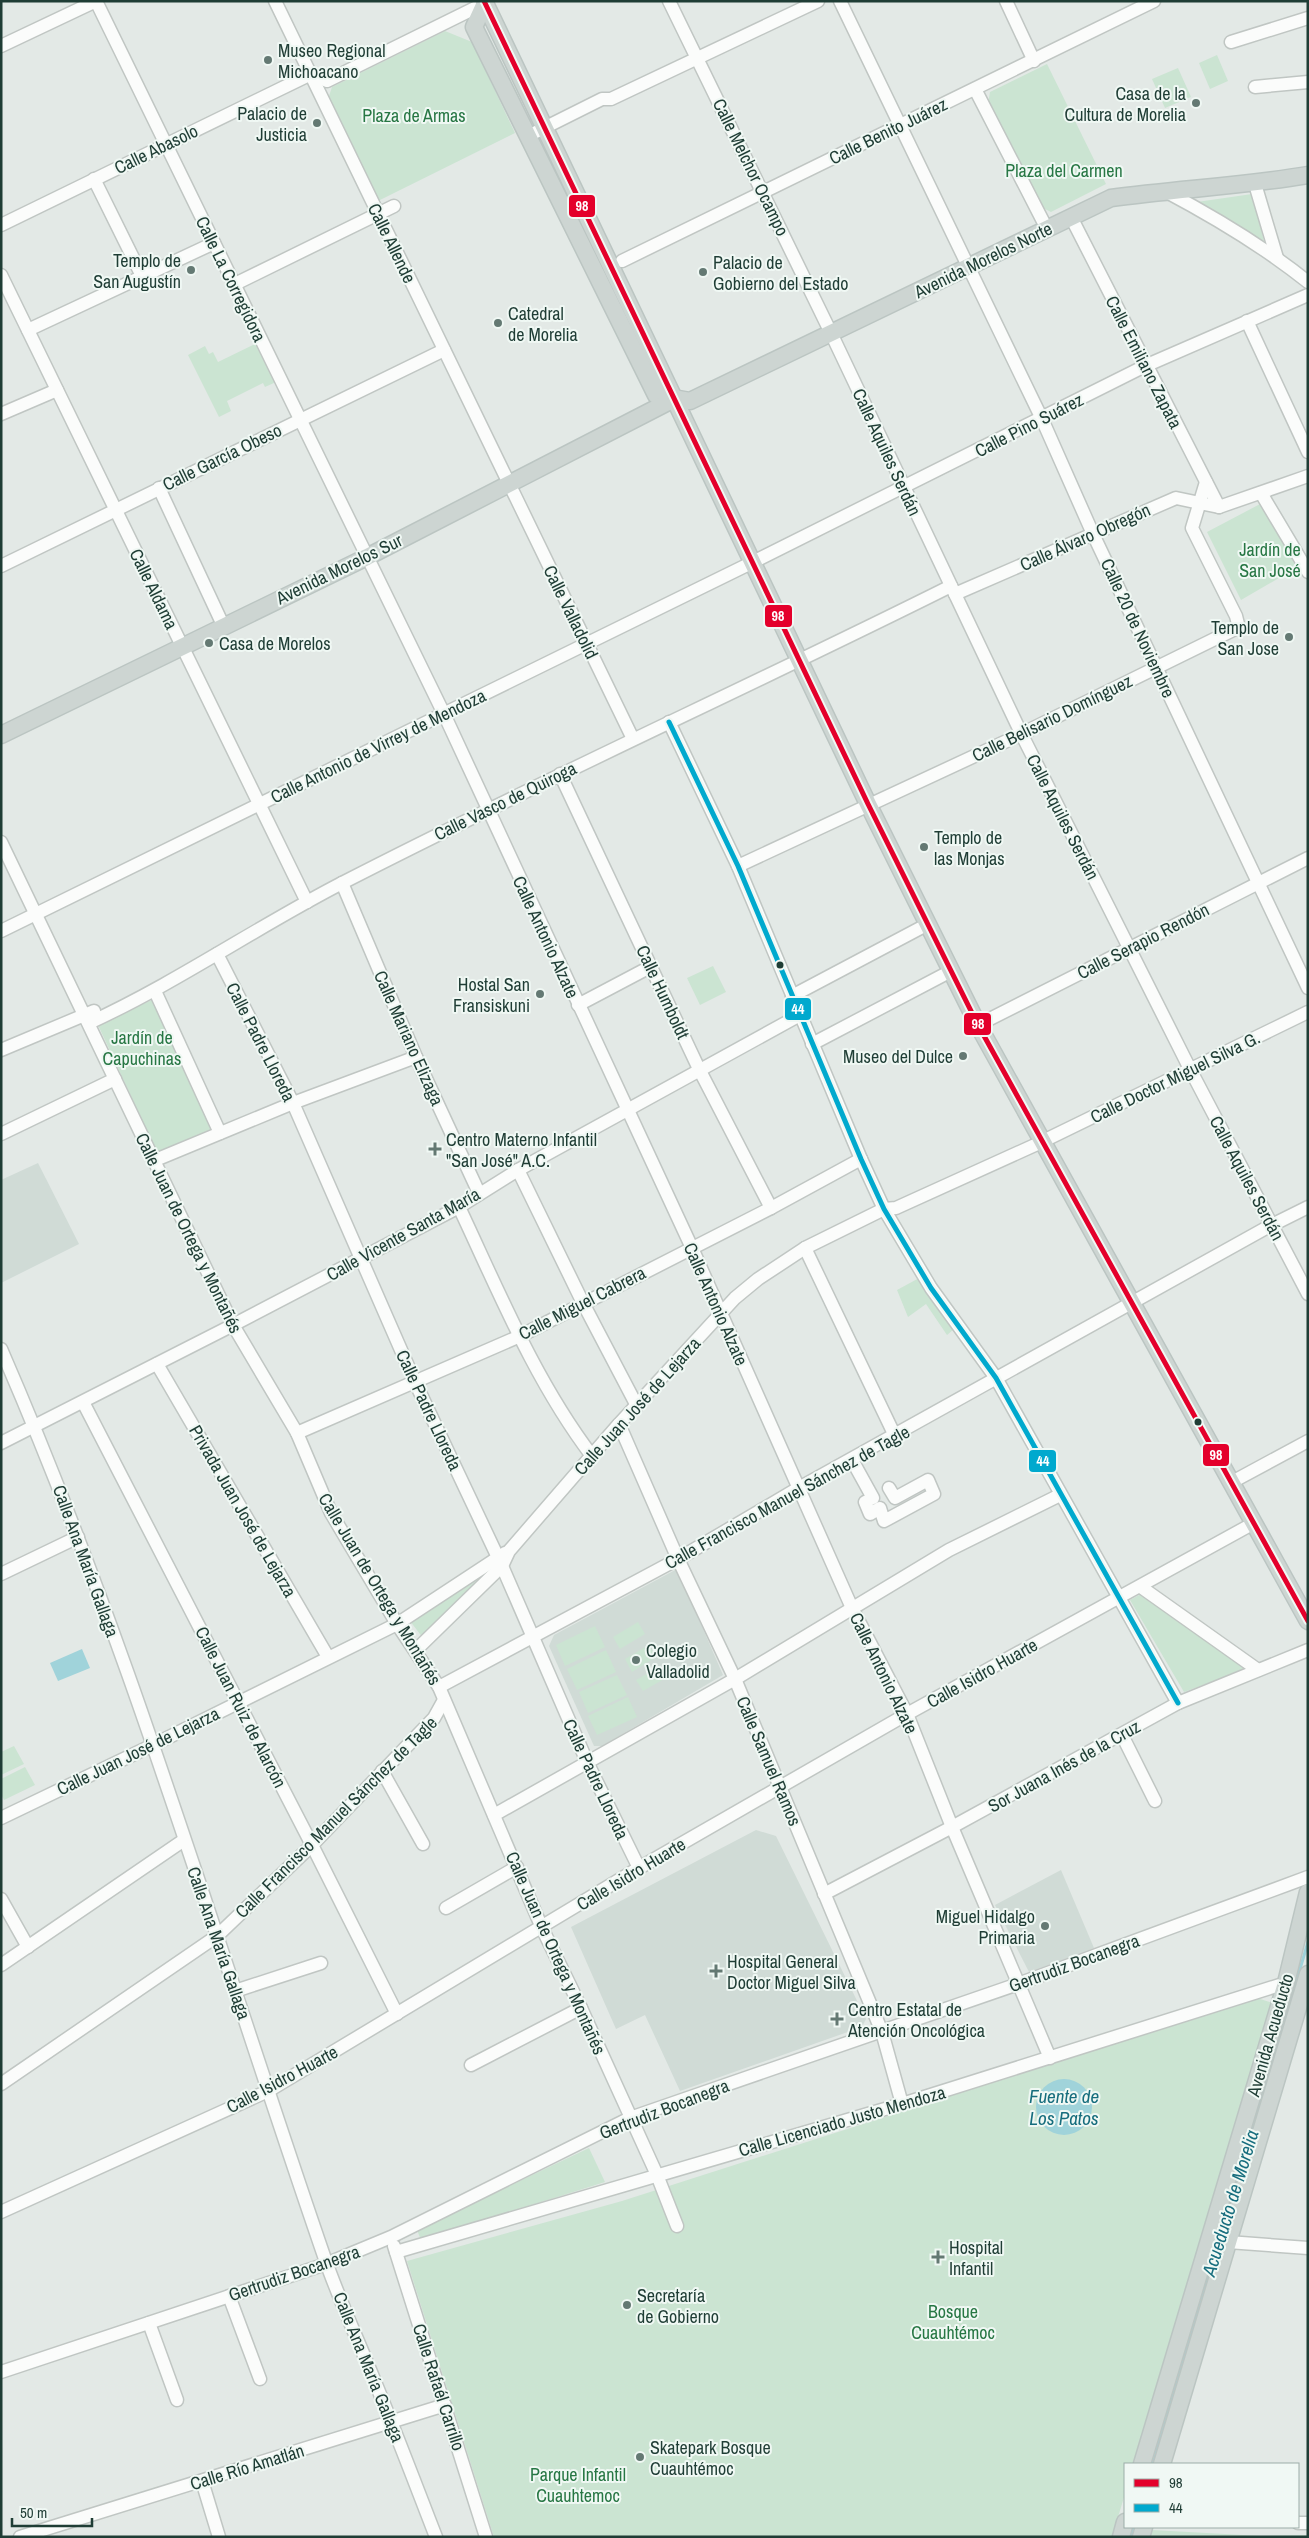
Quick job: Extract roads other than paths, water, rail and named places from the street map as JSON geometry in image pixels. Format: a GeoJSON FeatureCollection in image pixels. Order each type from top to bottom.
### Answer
{"type":"FeatureCollection","features":[{"type":"Feature","properties":{"kind":"main road"},"geometry":{"type":"LineString","coordinates":[[484,2],[754,562],[868,804],[978,1025],[1308,1621]]}},
{"type":"Feature","properties":{"kind":"main road"},"geometry":{"type":"LineString","coordinates":[[484,2],[474,28],[656,395],[674,398]]}},
{"type":"Feature","properties":{"kind":"main road","name":"Avenida Morelos Norte"},"geometry":{"type":"LineString","coordinates":[[674,398],[690,402],[1111,198],[1165,191],[1255,184],[1308,175]]}},
{"type":"Feature","properties":{"kind":"main road","name":"Avenida Morelos Sur"},"geometry":{"type":"LineString","coordinates":[[1,735],[222,625],[367,557],[674,398]]}},
{"type":"Feature","properties":{"kind":"main road","name":"Avenida Acueducto"},"geometry":{"type":"LineString","coordinates":[[1142,2463],[1286,1983],[1308,1892]]}},
{"type":"Feature","properties":{"kind":"main road","name":"Avenida Acueducto"},"geometry":{"type":"LineString","coordinates":[[1162,2463],[1308,1974]]}},
{"type":"Feature","properties":{"kind":"street"},"geometry":{"type":"LineString","coordinates":[[1,46],[96,1]]}},
{"type":"Feature","properties":{"kind":"street","name":"Calle La Corregidora"},"geometry":{"type":"LineString","coordinates":[[96,1],[367,557]]}},
{"type":"Feature","properties":{"kind":"street","name":"Calle Allende"},"geometry":{"type":"LineString","coordinates":[[275,1],[509,484]]}},
{"type":"Feature","properties":{"kind":"street","name":"Calle Melchor Ocampo"},"geometry":{"type":"LineString","coordinates":[[669,1],[831,333]]}},
{"type":"Feature","properties":{"kind":"street"},"geometry":{"type":"LineString","coordinates":[[528,136],[602,99],[611,99],[818,1]]}},
{"type":"Feature","properties":{"kind":"street","name":"Calle 20 de Noviembre"},"geometry":{"type":"LineString","coordinates":[[840,1],[1042,419],[1093,534],[1308,988]]}},
{"type":"Feature","properties":{"kind":"street"},"geometry":{"type":"LineString","coordinates":[[1006,1],[1034,61]]}},
{"type":"Feature","properties":{"kind":"street","name":"Calle Benito Juárez"},"geometry":{"type":"LineString","coordinates":[[622,261],[1154,1]]}},
{"type":"Feature","properties":{"kind":"street"},"geometry":{"type":"LineString","coordinates":[[310,74],[327,81],[484,2]]}},
{"type":"Feature","properties":{"kind":"street"},"geometry":{"type":"LineString","coordinates":[[1231,42],[1308,18]]}},
{"type":"Feature","properties":{"kind":"street","name":"Calle Abasolo"},"geometry":{"type":"LineString","coordinates":[[1,224],[310,74]]}},
{"type":"Feature","properties":{"kind":"street"},"geometry":{"type":"LineString","coordinates":[[1255,87],[1308,82]]}},
{"type":"Feature","properties":{"kind":"street"},"geometry":{"type":"LineString","coordinates":[[975,89],[1047,229]]}},
{"type":"Feature","properties":{"kind":"street"},"geometry":{"type":"LineString","coordinates":[[94,179],[143,278]]}},
{"type":"Feature","properties":{"kind":"street"},"geometry":{"type":"LineString","coordinates":[[1255,184],[1277,258]]}},
{"type":"Feature","properties":{"kind":"street"},"geometry":{"type":"LineString","coordinates":[[1165,191],[1225,223],[1277,258],[1308,282]]}},
{"type":"Feature","properties":{"kind":"street"},"geometry":{"type":"LineString","coordinates":[[233,285],[394,206]]}},
{"type":"Feature","properties":{"kind":"street","name":"Calle Emiliano Zapata"},"geometry":{"type":"LineString","coordinates":[[1071,217],[1218,507]]}},
{"type":"Feature","properties":{"kind":"street"},"geometry":{"type":"LineString","coordinates":[[28,330],[143,278],[214,243]]}},
{"type":"Feature","properties":{"kind":"street","name":"Calle Aldama"},"geometry":{"type":"LineString","coordinates":[[1,275],[307,902]]}},
{"type":"Feature","properties":{"kind":"street","name":"Calle Pino Suárez"},"geometry":{"type":"LineString","coordinates":[[754,562],[1146,366],[1308,295]]}},
{"type":"Feature","properties":{"kind":"street"},"geometry":{"type":"LineString","coordinates":[[1247,321],[1308,452]]}},
{"type":"Feature","properties":{"kind":"street","name":"Calle Aquiles Serdán"},"geometry":{"type":"LineString","coordinates":[[831,333],[1021,733],[1190,1071],[1308,1294]]}},
{"type":"Feature","properties":{"kind":"street","name":"Calle García Obeso"},"geometry":{"type":"LineString","coordinates":[[1,566],[444,350]]}},
{"type":"Feature","properties":{"kind":"street"},"geometry":{"type":"LineString","coordinates":[[1,414],[57,390]]}},
{"type":"Feature","properties":{"kind":"street"},"geometry":{"type":"LineString","coordinates":[[1218,507],[1308,476]]}},
{"type":"Feature","properties":{"kind":"street"},"geometry":{"type":"LineString","coordinates":[[1199,503],[1206,482]]}},
{"type":"Feature","properties":{"kind":"street","name":"Calle Valladolid"},"geometry":{"type":"LineString","coordinates":[[509,484],[632,739]]}},
{"type":"Feature","properties":{"kind":"street"},"geometry":{"type":"LineString","coordinates":[[159,488],[222,625]]}},
{"type":"Feature","properties":{"kind":"street"},"geometry":{"type":"LineString","coordinates":[[1261,493],[1308,572]]}},
{"type":"Feature","properties":{"kind":"street","name":"Calle Álvaro Obregón"},"geometry":{"type":"LineString","coordinates":[[801,661],[953,590],[1093,534],[1176,498],[1218,507]]}},
{"type":"Feature","properties":{"kind":"street","name":"Calle Belisario Domínguez"},"geometry":{"type":"LineString","coordinates":[[738,866],[1021,733],[1235,629],[1238,624],[1236,616],[1192,528],[1199,503]]}},
{"type":"Feature","properties":{"kind":"street","name":"Calle Antonio Alzate"},"geometry":{"type":"LineString","coordinates":[[367,557],[444,714],[692,1248],[797,1489],[852,1608],[907,1714],[952,1827],[1050,2058]]}},
{"type":"Feature","properties":{"kind":"street","name":"Calle Antonio de Virrey de Mendoza"},"geometry":{"type":"LineString","coordinates":[[1,931],[754,562]]}},
{"type":"Feature","properties":{"kind":"street","name":"Calle Vasco de Quiroga"},"geometry":{"type":"LineString","coordinates":[[1,1050],[88,1019],[155,991],[342,883],[632,739],[801,661]]}},
{"type":"Feature","properties":{"kind":"street"},"geometry":{"type":"LineString","coordinates":[[669,722],[738,866],[860,1159],[884,1209],[931,1288],[996,1378],[1118,1599],[1178,1703]]}},
{"type":"Feature","properties":{"kind":"street","name":"Calle Humboldt"},"geometry":{"type":"LineString","coordinates":[[560,774],[699,1069],[771,1208]]}},
{"type":"Feature","properties":{"kind":"street","name":"Calle Juan de Ortega y Montañés"},"geometry":{"type":"LineString","coordinates":[[1,842],[88,1019],[153,1161],[234,1325],[297,1433],[331,1513],[397,1624],[439,1687],[542,1928],[581,2008],[657,2175],[677,2226]]}},
{"type":"Feature","properties":{"kind":"street","name":"Calle Serapio Rendón"},"geometry":{"type":"LineString","coordinates":[[978,1025],[1308,858]]}},
{"type":"Feature","properties":{"kind":"street","name":"Calle Mariano Elizaga"},"geometry":{"type":"LineString","coordinates":[[342,883],[416,1057],[479,1192]]}},
{"type":"Feature","properties":{"kind":"street"},"geometry":{"type":"LineString","coordinates":[[792,996],[928,924]]}},
{"type":"Feature","properties":{"kind":"street","name":"Calle Vasco de Quiroga"},"geometry":{"type":"LineString","coordinates":[[88,1019],[217,954]]}},
{"type":"Feature","properties":{"kind":"street","name":"Calle Padre Lloreda"},"geometry":{"type":"LineString","coordinates":[[217,954],[293,1103],[415,1382],[503,1558],[531,1638],[638,1868]]}},
{"type":"Feature","properties":{"kind":"street"},"geometry":{"type":"LineString","coordinates":[[578,1005],[650,967]]}},
{"type":"Feature","properties":{"kind":"street"},"geometry":{"type":"LineString","coordinates":[[812,1044],[951,971]]}},
{"type":"Feature","properties":{"kind":"street"},"geometry":{"type":"LineString","coordinates":[[155,991],[220,1133]]}},
{"type":"Feature","properties":{"kind":"street","name":"Calle Doctor Miguel Silva G."},"geometry":{"type":"LineString","coordinates":[[1043,1141],[1308,1012]]}},
{"type":"Feature","properties":{"kind":"street","name":"Calle Vicente Santa María"},"geometry":{"type":"LineString","coordinates":[[1,1443],[234,1325],[459,1207],[479,1192],[518,1170],[800,1015]]}},
{"type":"Feature","properties":{"kind":"street"},"geometry":{"type":"LineString","coordinates":[[153,1161],[293,1103],[416,1057]]}},
{"type":"Feature","properties":{"kind":"street"},"geometry":{"type":"LineString","coordinates":[[1,1134],[115,1078]]}},
{"type":"Feature","properties":{"kind":"street","name":"Calle Juan José de Lejarza"},"geometry":{"type":"LineString","coordinates":[[416,1650],[503,1558],[619,1424],[720,1313],[758,1279],[805,1248],[884,1209],[896,1208],[1043,1141]]}},
{"type":"Feature","properties":{"kind":"street","name":"Calle Miguel Cabrera"},"geometry":{"type":"LineString","coordinates":[[297,1433],[520,1336],[771,1208],[860,1159]]}},
{"type":"Feature","properties":{"kind":"street"},"geometry":{"type":"LineString","coordinates":[[518,1170],[583,1303],[637,1406]]}},
{"type":"Feature","properties":{"kind":"street"},"geometry":{"type":"LineString","coordinates":[[459,1207],[520,1336],[568,1425],[592,1456]]}},
{"type":"Feature","properties":{"kind":"street","name":"Calle Francisco Manuel Sánchez de Tagle"},"geometry":{"type":"LineString","coordinates":[[439,1687],[678,1559],[797,1489],[1132,1302],[1308,1207]]}},
{"type":"Feature","properties":{"kind":"street"},"geometry":{"type":"LineString","coordinates":[[805,1248],[895,1436]]}},
{"type":"Feature","properties":{"kind":"street","name":"Calle Ana María Gallaga"},"geometry":{"type":"LineString","coordinates":[[1,1350],[35,1426],[78,1537],[153,1746],[326,2264],[392,2422],[436,2537]]}},
{"type":"Feature","properties":{"kind":"street","name":"Privada Juan José de Lejarza"},"geometry":{"type":"LineString","coordinates":[[157,1364],[328,1657]]}},
{"type":"Feature","properties":{"kind":"street","name":"Calle Juan Ruiz de Alarcón"},"geometry":{"type":"LineString","coordinates":[[83,1402],[312,1845],[396,2014]]}},
{"type":"Feature","properties":{"kind":"street","name":"Calle Samuel Ramos"},"geometry":{"type":"LineString","coordinates":[[619,1424],[678,1559],[735,1679],[882,2032],[902,2104]]}},
{"type":"Feature","properties":{"kind":"street"},"geometry":{"type":"LineString","coordinates":[[1232,1482],[1308,1442]]}},
{"type":"Feature","properties":{"kind":"street"},"geometry":{"type":"LineString","coordinates":[[852,1460],[873,1498],[865,1502],[870,1514],[880,1508],[884,1521],[934,1494],[928,1480],[895,1498],[889,1488]]}},
{"type":"Feature","properties":{"kind":"street"},"geometry":{"type":"LineString","coordinates":[[494,1816],[735,1679],[950,1550],[1060,1495]]}},
{"type":"Feature","properties":{"kind":"street","name":"Calle Isidro Huarte"},"geometry":{"type":"LineString","coordinates":[[1,2212],[268,2091],[542,1928],[638,1868],[907,1714],[1141,1587],[1254,1523]]}},
{"type":"Feature","properties":{"kind":"street"},"geometry":{"type":"LineString","coordinates":[[1,1574],[78,1537]]}},
{"type":"Feature","properties":{"kind":"street","name":"Calle Juan José de Lejarza"},"geometry":{"type":"LineString","coordinates":[[1,1818],[153,1746],[397,1624],[503,1558]]}},
{"type":"Feature","properties":{"kind":"street"},"geometry":{"type":"LineString","coordinates":[[1141,1587],[1258,1670]]}},
{"type":"Feature","properties":{"kind":"street","name":"Sor Juana Inés de la Cruz"},"geometry":{"type":"LineString","coordinates":[[824,1894],[952,1827],[1178,1703],[1308,1650]]}},
{"type":"Feature","properties":{"kind":"street","name":"Calle Francisco Manuel Sánchez de Tagle"},"geometry":{"type":"LineString","coordinates":[[1,2084],[216,1936],[312,1845],[434,1718],[444,1700]]}},
{"type":"Feature","properties":{"kind":"street"},"geometry":{"type":"LineString","coordinates":[[1122,1735],[1155,1801]]}},
{"type":"Feature","properties":{"kind":"street"},"geometry":{"type":"LineString","coordinates":[[382,1771],[423,1844]]}},
{"type":"Feature","properties":{"kind":"street"},"geometry":{"type":"LineString","coordinates":[[1,1965],[184,1840]]}},
{"type":"Feature","properties":{"kind":"street"},"geometry":{"type":"LineString","coordinates":[[446,1908],[517,1867]]}},
{"type":"Feature","properties":{"kind":"street","name":"Gertrudiz Bocanegra"},"geometry":{"type":"LineString","coordinates":[[1,2372],[326,2264],[391,2238],[630,2118],[1018,1984],[1308,1877]]}},
{"type":"Feature","properties":{"kind":"street"},"geometry":{"type":"LineString","coordinates":[[1,1899],[28,1947]]}},
{"type":"Feature","properties":{"kind":"street"},"geometry":{"type":"LineString","coordinates":[[235,1991],[322,1963]]}},
{"type":"Feature","properties":{"kind":"street","name":"Calle Licenciado Justo Mendoza"},"geometry":{"type":"LineString","coordinates":[[396,2252],[902,2104],[1286,1983]]}},
{"type":"Feature","properties":{"kind":"street"},"geometry":{"type":"LineString","coordinates":[[471,2065],[581,2008]]}},
{"type":"Feature","properties":{"kind":"street","name":"Calle Rafaél Carrillo"},"geometry":{"type":"LineString","coordinates":[[391,2238],[486,2537]]}},
{"type":"Feature","properties":{"kind":"street"},"geometry":{"type":"LineString","coordinates":[[1228,2242],[1308,2248]]}},
{"type":"Feature","properties":{"kind":"street"},"geometry":{"type":"LineString","coordinates":[[229,2296],[260,2379]]}},
{"type":"Feature","properties":{"kind":"street"},"geometry":{"type":"LineString","coordinates":[[148,2323],[177,2400]]}},
{"type":"Feature","properties":{"kind":"street","name":"Calle Río Amatlán"},"geometry":{"type":"LineString","coordinates":[[20,2537],[445,2405]]}},
{"type":"Feature","properties":{"kind":"street"},"geometry":{"type":"LineString","coordinates":[[202,2481],[219,2537]]}},
{"type":"Feature","properties":{"kind":"water"},"geometry":{"type":"Polygon","coordinates":[[[82,1649],[90,1668],[58,1681],[50,1663],[82,1649]]]}},
{"type":"Feature","properties":{"kind":"water","name":"Fuente de Los Patos"},"geometry":{"type":"Polygon","coordinates":[[[1064,2079],[1075,2081],[1084,2087],[1090,2096],[1092,2107],[1090,2118],[1084,2127],[1075,2133],[1064,2135],[1053,2133],[1044,2127],[1038,2118],[1036,2107],[1038,2096],[1044,2087],[1053,2081],[1064,2079]]]}},
{"type":"Feature","properties":{"kind":"waterway","name":"Acueducto de Morelia"},"geometry":{"type":"LineString","coordinates":[[1153,2463],[1308,1942]]}},
{"type":"Feature","properties":{"kind":"waterway","name":"Acueducto de Morelia"},"geometry":{"type":"LineString","coordinates":[[1131,2537],[1134,2528]]}},
{"type":"Feature","properties":{"kind":"place","name":"Museo Regional Michoacano"},"geometry":{"type":"Point","coordinates":[268,60]}},
{"type":"Feature","properties":{"kind":"place","name":"Casa de la Cultura de Morelia"},"geometry":{"type":"Point","coordinates":[1196,103]}},
{"type":"Feature","properties":{"kind":"place","name":"Palacio de Justicia"},"geometry":{"type":"Point","coordinates":[317,123]}},
{"type":"Feature","properties":{"kind":"place","name":"Templo de San Augustín"},"geometry":{"type":"Point","coordinates":[191,270]}},
{"type":"Feature","properties":{"kind":"place","name":"Palacio de Gobierno del Estado"},"geometry":{"type":"Point","coordinates":[703,272]}},
{"type":"Feature","properties":{"kind":"place","name":"Catedral de Morelia"},"geometry":{"type":"Point","coordinates":[498,323]}},
{"type":"Feature","properties":{"kind":"place","name":"Templo de San Jose"},"geometry":{"type":"Point","coordinates":[1289,637]}},
{"type":"Feature","properties":{"kind":"place","name":"Casa de Morelos"},"geometry":{"type":"Point","coordinates":[209,643]}},
{"type":"Feature","properties":{"kind":"place","name":"Templo de las Monjas"},"geometry":{"type":"Point","coordinates":[924,847]}},
{"type":"Feature","properties":{"kind":"place","name":"Hostal San Fransiskuni"},"geometry":{"type":"Point","coordinates":[540,994]}},
{"type":"Feature","properties":{"kind":"place","name":"Museo del Dulce"},"geometry":{"type":"Point","coordinates":[963,1056]}},
{"type":"Feature","properties":{"kind":"place","name":"Centro Materno Infantil \"San José\" A.C."},"geometry":{"type":"Point","coordinates":[435,1149]}},
{"type":"Feature","properties":{"kind":"place","name":"Colegio Valladolid"},"geometry":{"type":"Point","coordinates":[636,1660]}},
{"type":"Feature","properties":{"kind":"place","name":"Miguel Hidalgo Primaria"},"geometry":{"type":"Point","coordinates":[1045,1926]}},
{"type":"Feature","properties":{"kind":"place","name":"Hospital General Doctor Miguel Silva"},"geometry":{"type":"Point","coordinates":[716,1971]}},
{"type":"Feature","properties":{"kind":"place","name":"Centro Estatal de Atención Oncológica"},"geometry":{"type":"Point","coordinates":[837,2019]}},
{"type":"Feature","properties":{"kind":"place","name":"Hospital Infantil"},"geometry":{"type":"Point","coordinates":[938,2257]}},
{"type":"Feature","properties":{"kind":"place","name":"Secretaría de Gobierno"},"geometry":{"type":"Point","coordinates":[627,2305]}},
{"type":"Feature","properties":{"kind":"place","name":"Skatepark Bosque Cuauhtémoc"},"geometry":{"type":"Point","coordinates":[640,2457]}},
{"type":"Feature","properties":{"kind":"park label","name":"Plaza de Armas"},"geometry":{"type":"Point","coordinates":[414,115]}},
{"type":"Feature","properties":{"kind":"park label","name":"Plaza del Carmen"},"geometry":{"type":"Point","coordinates":[1064,170]}},
{"type":"Feature","properties":{"kind":"park label","name":"Jardín de San José"},"geometry":{"type":"Point","coordinates":[1270,559]}},
{"type":"Feature","properties":{"kind":"park label","name":"Jardín de Capuchinas"},"geometry":{"type":"Point","coordinates":[142,1047]}},
{"type":"Feature","properties":{"kind":"park label","name":"Bosque Cuauhtémoc"},"geometry":{"type":"Point","coordinates":[953,2321]}},
{"type":"Feature","properties":{"kind":"park label","name":"Parque Infantil Cuauhtemoc"},"geometry":{"type":"Point","coordinates":[578,2484]}}]}
